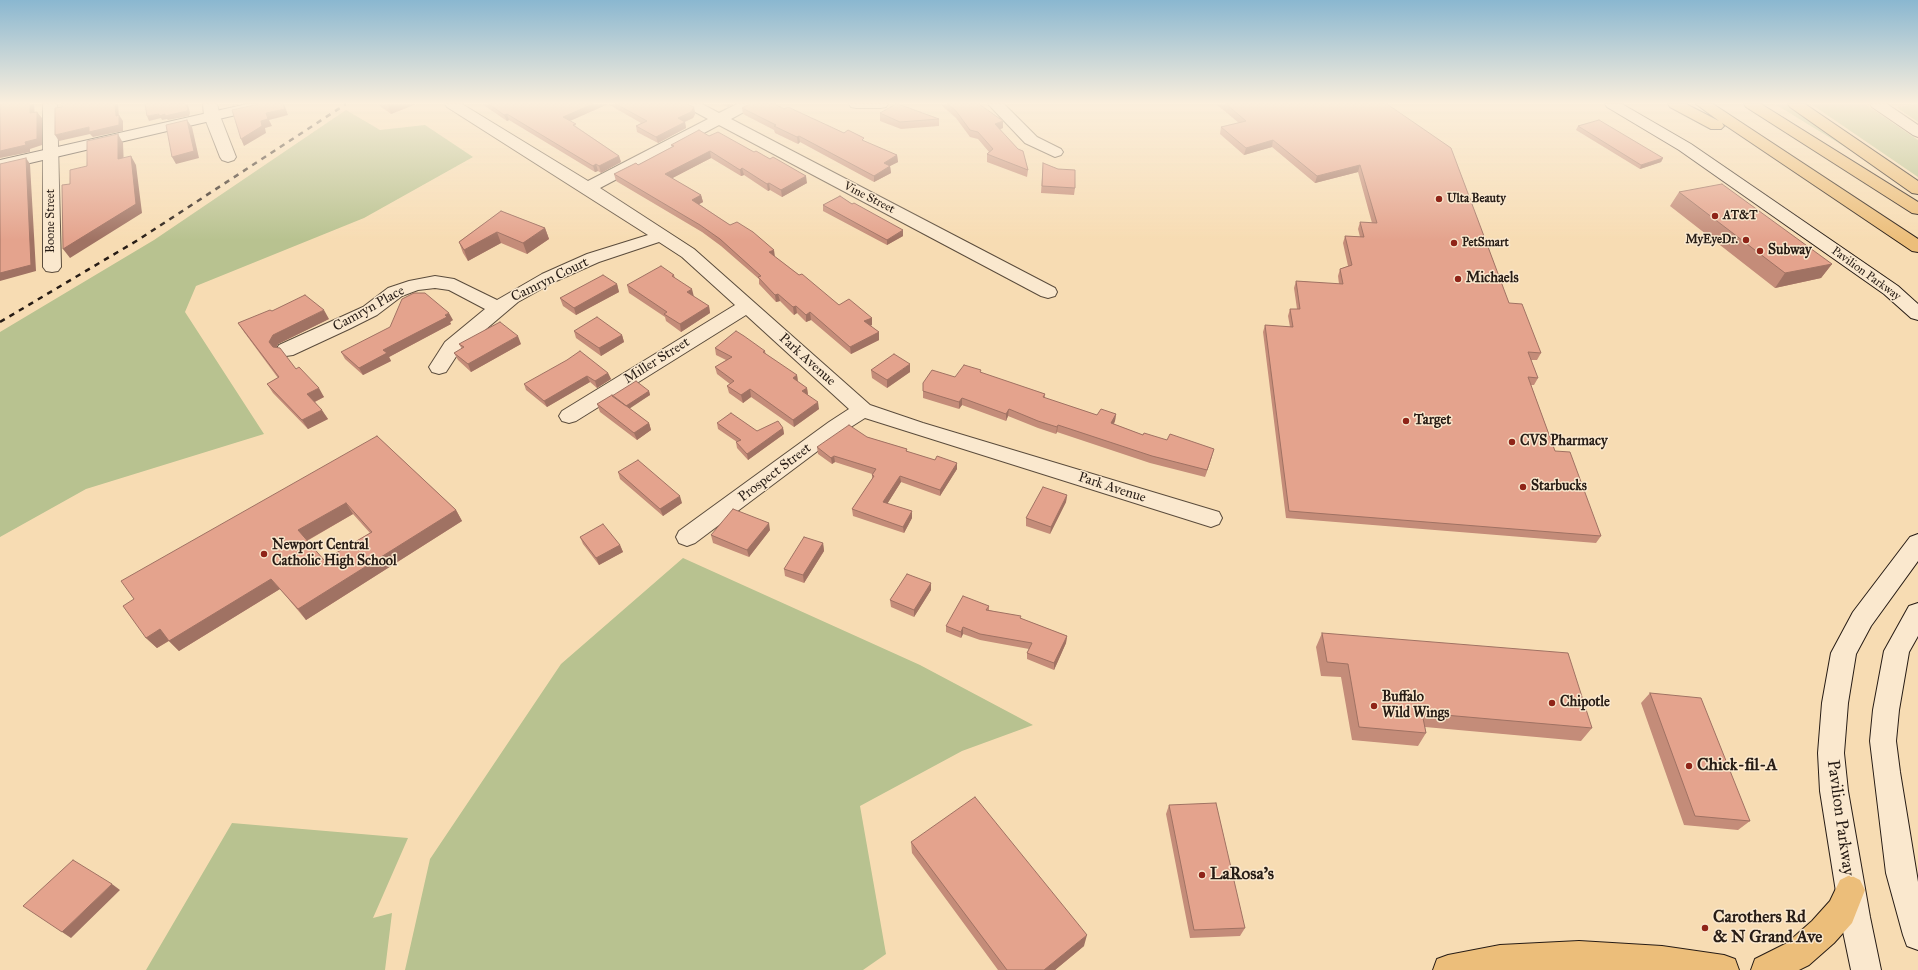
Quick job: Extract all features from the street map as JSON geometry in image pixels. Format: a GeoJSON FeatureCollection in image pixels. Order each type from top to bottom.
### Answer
{"type":"FeatureCollection","features":[{"type":"Feature","properties":{"kind":"main road"},"geometry":{"type":"LineString","coordinates":[[1753,149],[1794,165]]}},
{"type":"Feature","properties":{"kind":"main road"},"geometry":{"type":"LineString","coordinates":[[1771,149],[1918,247]]}},
{"type":"Feature","properties":{"kind":"main road"},"geometry":{"type":"LineString","coordinates":[[1823,149],[1918,209]]}},
{"type":"Feature","properties":{"kind":"main road"},"geometry":{"type":"LineString","coordinates":[[1861,149],[1918,189]]}},
{"type":"Feature","properties":{"kind":"main road"},"geometry":{"type":"LineString","coordinates":[[1766,970],[1798,954],[1823,932],[1841,912],[1850,890]]}},
{"type":"Feature","properties":{"kind":"main road"},"geometry":{"type":"LineString","coordinates":[[1448,970],[1500,960],[1579,956],[1662,961],[1724,970]]}},
{"type":"Feature","properties":{"kind":"street","name":"Boone Street"},"geometry":{"type":"LineString","coordinates":[[51,149],[52,267]]}},
{"type":"Feature","properties":{"kind":"street"},"geometry":{"type":"LineString","coordinates":[[0,166],[68,149]]}},
{"type":"Feature","properties":{"kind":"street"},"geometry":{"type":"LineString","coordinates":[[225,149],[228,157]]}},
{"type":"Feature","properties":{"kind":"street","name":"Park Avenue"},"geometry":{"type":"LineString","coordinates":[[525,149],[688,253],[863,410],[916,428],[1211,518]]}},
{"type":"Feature","properties":{"kind":"street"},"geometry":{"type":"LineString","coordinates":[[588,188],[662,149]]}},
{"type":"Feature","properties":{"kind":"street","name":"Vine Street"},"geometry":{"type":"LineString","coordinates":[[777,149],[1048,292]]}},
{"type":"Feature","properties":{"kind":"street"},"geometry":{"type":"LineString","coordinates":[[1050,149],[1055,152]]}},
{"type":"Feature","properties":{"kind":"street","name":"Pavilion Parkway"},"geometry":{"type":"LineString","coordinates":[[1688,149],[1891,290],[1918,314]]}},
{"type":"Feature","properties":{"kind":"street","name":"Pavilion Parkway"},"geometry":{"type":"LineString","coordinates":[[1704,149],[1882,270],[1918,297]]}},
{"type":"Feature","properties":{"kind":"street","name":"Camryn Court"},"geometry":{"type":"LineString","coordinates":[[439,368],[452,347],[511,298],[548,278],[593,258],[661,236]]}},
{"type":"Feature","properties":{"kind":"street","name":"Camryn Place"},"geometry":{"type":"LineString","coordinates":[[286,350],[342,326],[370,311],[395,292],[415,285],[435,282],[454,285],[498,308]]}},
{"type":"Feature","properties":{"kind":"street","name":"Miller Street"},"geometry":{"type":"LineString","coordinates":[[569,416],[746,306]]}},
{"type":"Feature","properties":{"kind":"street","name":"Prospect Street"},"geometry":{"type":"LineString","coordinates":[[687,537],[836,427],[863,410]]}},
{"type":"Feature","properties":{"kind":"street","name":"Pavilion Parkway"},"geometry":{"type":"LineString","coordinates":[[1866,970],[1850,890],[1834,791],[1831,753],[1835,702],[1844,653],[1862,619],[1918,543]]}},
{"type":"Feature","properties":{"kind":"street"},"geometry":{"type":"LineString","coordinates":[[1918,613],[1897,650],[1886,710],[1883,741],[1886,772],[1901,872],[1918,935]]}},
{"type":"Feature","properties":{"kind":"green space"},"geometry":{"type":"Polygon","coordinates":[[[288,149],[461,149],[473,157],[364,218],[196,286],[185,312],[264,434],[86,489],[0,537],[0,332],[154,240],[288,149]]]}},
{"type":"Feature","properties":{"kind":"green space"},"geometry":{"type":"Polygon","coordinates":[[[1877,149],[1918,149],[1918,177],[1877,149]]]}},
{"type":"Feature","properties":{"kind":"green space"},"geometry":{"type":"Polygon","coordinates":[[[683,558],[920,665],[1033,725],[962,751],[860,806],[886,954],[863,970],[405,970],[430,859],[561,664],[683,558]]]}},
{"type":"Feature","properties":{"kind":"green space"},"geometry":{"type":"Polygon","coordinates":[[[232,823],[408,838],[373,918],[392,913],[385,970],[146,970],[232,823]]]}},
{"type":"Feature","properties":{"kind":"building"},"geometry":{"type":"Polygon","coordinates":[[[87,149],[118,149],[118,159],[131,156],[136,204],[63,249],[62,185],[70,184],[70,170],[87,166],[87,149]]]}},
{"type":"Feature","properties":{"kind":"building"},"geometry":{"type":"Polygon","coordinates":[[[171,149],[194,149],[194,151],[172,157],[171,149]]]}},
{"type":"Feature","properties":{"kind":"building"},"geometry":{"type":"Polygon","coordinates":[[[565,149],[609,149],[619,156],[599,166],[596,164],[593,166],[565,149]]]}},
{"type":"Feature","properties":{"kind":"building"},"geometry":{"type":"Polygon","coordinates":[[[668,149],[749,149],[754,152],[756,151],[770,159],[773,157],[806,176],[781,190],[769,183],[767,184],[742,168],[740,170],[710,151],[665,174],[701,195],[692,200],[730,225],[737,222],[753,232],[774,250],[769,252],[799,275],[802,274],[839,305],[849,299],[872,318],[864,321],[879,332],[850,347],[810,312],[806,315],[796,306],[793,307],[778,294],[775,295],[758,277],[761,276],[720,239],[700,225],[614,174],[636,163],[638,165],[668,149]]]}},
{"type":"Feature","properties":{"kind":"building"},"geometry":{"type":"Polygon","coordinates":[[[824,149],[884,149],[897,155],[884,163],[890,166],[874,176],[824,149]]]}},
{"type":"Feature","properties":{"kind":"building"},"geometry":{"type":"Polygon","coordinates":[[[993,149],[1019,149],[1023,151],[1028,170],[987,154],[993,149]]]}},
{"type":"Feature","properties":{"kind":"building","name":"Target"},"geometry":{"type":"Polygon","coordinates":[[[1284,149],[1451,149],[1509,303],[1522,304],[1541,353],[1528,352],[1538,378],[1528,377],[1555,451],[1570,452],[1601,536],[1289,511],[1265,325],[1293,327],[1290,309],[1300,309],[1296,281],[1343,284],[1340,269],[1352,265],[1345,236],[1364,237],[1360,222],[1377,223],[1360,165],[1317,176],[1284,149]]]}},
{"type":"Feature","properties":{"kind":"building"},"geometry":{"type":"Polygon","coordinates":[[[1616,149],[1648,149],[1663,158],[1641,165],[1616,149]]]}},
{"type":"Feature","properties":{"kind":"building"},"geometry":{"type":"Polygon","coordinates":[[[26,158],[31,265],[0,273],[0,164],[26,158]]]}},
{"type":"Feature","properties":{"kind":"building"},"geometry":{"type":"Polygon","coordinates":[[[1043,163],[1058,169],[1075,170],[1075,188],[1042,186],[1043,163]]]}},
{"type":"Feature","properties":{"kind":"building"},"geometry":{"type":"Polygon","coordinates":[[[1722,184],[1832,264],[1785,273],[1679,192],[1722,184]]]}},
{"type":"Feature","properties":{"kind":"building"},"geometry":{"type":"Polygon","coordinates":[[[840,196],[852,204],[854,203],[903,230],[887,240],[823,205],[840,196]]]}},
{"type":"Feature","properties":{"kind":"building"},"geometry":{"type":"Polygon","coordinates":[[[501,211],[545,228],[523,243],[497,232],[464,250],[459,242],[501,211]]]}},
{"type":"Feature","properties":{"kind":"building"},"geometry":{"type":"Polygon","coordinates":[[[661,266],[674,275],[672,276],[692,289],[687,292],[709,306],[680,324],[664,314],[667,312],[627,285],[661,266]]]}},
{"type":"Feature","properties":{"kind":"building"},"geometry":{"type":"Polygon","coordinates":[[[603,275],[617,284],[574,308],[560,298],[603,275]]]}},
{"type":"Feature","properties":{"kind":"building"},"geometry":{"type":"Polygon","coordinates":[[[414,293],[425,293],[449,313],[445,315],[447,317],[383,350],[387,353],[359,368],[341,352],[390,327],[402,299],[414,293]]]}},
{"type":"Feature","properties":{"kind":"building"},"geometry":{"type":"Polygon","coordinates":[[[305,295],[324,310],[273,335],[269,342],[273,347],[280,348],[296,369],[299,367],[319,388],[307,394],[322,410],[302,420],[267,384],[279,377],[238,323],[270,310],[272,311],[305,295]]]}},
{"type":"Feature","properties":{"kind":"building"},"geometry":{"type":"Polygon","coordinates":[[[597,317],[622,335],[599,348],[574,331],[597,317]]]}},
{"type":"Feature","properties":{"kind":"building"},"geometry":{"type":"Polygon","coordinates":[[[500,322],[518,336],[468,364],[454,353],[464,347],[459,344],[500,322]]]}},
{"type":"Feature","properties":{"kind":"building"},"geometry":{"type":"Polygon","coordinates":[[[736,331],[765,351],[763,352],[797,375],[793,378],[807,388],[802,391],[818,402],[793,420],[750,389],[741,395],[727,386],[734,381],[715,367],[732,357],[715,348],[736,331]]]}},
{"type":"Feature","properties":{"kind":"building"},"geometry":{"type":"Polygon","coordinates":[[[580,351],[608,373],[595,381],[587,376],[544,401],[524,384],[567,360],[580,351]]]}},
{"type":"Feature","properties":{"kind":"building"},"geometry":{"type":"Polygon","coordinates":[[[894,354],[910,364],[887,380],[871,370],[894,354]]]}},
{"type":"Feature","properties":{"kind":"building"},"geometry":{"type":"Polygon","coordinates":[[[964,365],[1045,394],[1043,397],[1097,415],[1101,409],[1116,414],[1111,423],[1143,435],[1144,433],[1167,440],[1170,434],[1214,449],[1207,470],[1152,456],[1058,425],[1057,427],[1009,409],[1006,414],[962,398],[959,402],[923,391],[923,383],[932,370],[955,377],[964,365]]]}},
{"type":"Feature","properties":{"kind":"building"},"geometry":{"type":"Polygon","coordinates":[[[636,381],[649,391],[626,406],[612,396],[636,381]]]}},
{"type":"Feature","properties":{"kind":"building"},"geometry":{"type":"Polygon","coordinates":[[[612,395],[649,423],[634,433],[597,404],[612,395]]]}},
{"type":"Feature","properties":{"kind":"building"},"geometry":{"type":"Polygon","coordinates":[[[731,413],[757,431],[778,421],[783,428],[747,454],[736,442],[741,440],[717,423],[731,413]]]}},
{"type":"Feature","properties":{"kind":"building"},"geometry":{"type":"Polygon","coordinates":[[[849,425],[867,437],[907,449],[906,451],[935,460],[937,456],[957,463],[940,490],[900,476],[883,502],[912,511],[903,527],[852,509],[874,476],[872,475],[876,469],[834,456],[831,458],[817,447],[849,425]]]}},
{"type":"Feature","properties":{"kind":"building","name":"Newport Central Catholic High School"},"geometry":{"type":"Polygon","coordinates":[[[377,436],[456,510],[298,609],[271,579],[169,641],[160,629],[146,638],[123,606],[134,599],[121,581],[377,436]],[[346,503],[298,530],[324,560],[372,532],[346,503]]]}},
{"type":"Feature","properties":{"kind":"building"},"geometry":{"type":"Polygon","coordinates":[[[638,460],[680,496],[660,509],[618,472],[638,460]]]}},
{"type":"Feature","properties":{"kind":"building"},"geometry":{"type":"Polygon","coordinates":[[[1043,487],[1067,495],[1051,527],[1026,518],[1043,487]]]}},
{"type":"Feature","properties":{"kind":"building"},"geometry":{"type":"Polygon","coordinates":[[[733,509],[769,523],[747,550],[711,535],[733,509]]]}},
{"type":"Feature","properties":{"kind":"building"},"geometry":{"type":"Polygon","coordinates":[[[603,524],[620,545],[596,558],[580,537],[603,524]]]}},
{"type":"Feature","properties":{"kind":"building"},"geometry":{"type":"Polygon","coordinates":[[[804,537],[823,543],[803,575],[784,569],[804,537]]]}},
{"type":"Feature","properties":{"kind":"building"},"geometry":{"type":"Polygon","coordinates":[[[907,574],[931,583],[914,610],[890,600],[907,574]]]}},
{"type":"Feature","properties":{"kind":"building"},"geometry":{"type":"Polygon","coordinates":[[[963,596],[989,606],[986,610],[1021,616],[1020,618],[1067,636],[1054,663],[1027,653],[1032,643],[980,634],[963,627],[961,632],[946,626],[963,596]]]}},
{"type":"Feature","properties":{"kind":"building"},"geometry":{"type":"Polygon","coordinates":[[[1322,633],[1568,653],[1592,728],[1422,713],[1426,733],[1359,727],[1348,664],[1327,662],[1322,633]]]}},
{"type":"Feature","properties":{"kind":"building","name":"Chick-fil-A"},"geometry":{"type":"Polygon","coordinates":[[[1650,693],[1701,698],[1750,821],[1695,816],[1650,693]]]}},
{"type":"Feature","properties":{"kind":"building"},"geometry":{"type":"Polygon","coordinates":[[[975,797],[1087,935],[1044,970],[1007,970],[911,842],[975,797]]]}},
{"type":"Feature","properties":{"kind":"building","name":"LaRosa's"},"geometry":{"type":"Polygon","coordinates":[[[1216,803],[1245,928],[1194,930],[1169,805],[1216,803]]]}},
{"type":"Feature","properties":{"kind":"building"},"geometry":{"type":"Polygon","coordinates":[[[73,860],[112,884],[62,932],[23,906],[73,860]]]}},
{"type":"Feature","properties":{"kind":"railway"},"geometry":{"type":"LineString","coordinates":[[0,322],[138,240],[277,149]]}},
{"type":"Feature","properties":{"kind":"place","name":"Ulta Beauty"},"geometry":{"type":"Point","coordinates":[1439,199]}},
{"type":"Feature","properties":{"kind":"place","name":"AT&T"},"geometry":{"type":"Point","coordinates":[1715,216]}},
{"type":"Feature","properties":{"kind":"place","name":"MyEyeDr."},"geometry":{"type":"Point","coordinates":[1746,240]}},
{"type":"Feature","properties":{"kind":"place","name":"PetSmart"},"geometry":{"type":"Point","coordinates":[1454,243]}},
{"type":"Feature","properties":{"kind":"place","name":"Subway"},"geometry":{"type":"Point","coordinates":[1760,251]}},
{"type":"Feature","properties":{"kind":"place","name":"Michaels"},"geometry":{"type":"Point","coordinates":[1458,279]}},
{"type":"Feature","properties":{"kind":"place","name":"Target"},"geometry":{"type":"Point","coordinates":[1406,421]}},
{"type":"Feature","properties":{"kind":"place","name":"CVS Pharmacy"},"geometry":{"type":"Point","coordinates":[1512,442]}},
{"type":"Feature","properties":{"kind":"place","name":"Starbucks"},"geometry":{"type":"Point","coordinates":[1523,487]}},
{"type":"Feature","properties":{"kind":"place","name":"Newport Central Catholic High School"},"geometry":{"type":"Point","coordinates":[264,554]}},
{"type":"Feature","properties":{"kind":"place","name":"Chipotle"},"geometry":{"type":"Point","coordinates":[1552,703]}},
{"type":"Feature","properties":{"kind":"place","name":"Buffalo Wild Wings"},"geometry":{"type":"Point","coordinates":[1374,706]}},
{"type":"Feature","properties":{"kind":"place","name":"Chick-fil-A"},"geometry":{"type":"Point","coordinates":[1689,766]}},
{"type":"Feature","properties":{"kind":"place","name":"LaRosa's"},"geometry":{"type":"Point","coordinates":[1202,875]}},
{"type":"Feature","properties":{"kind":"place","name":"Carothers Rd & N Grand Ave"},"geometry":{"type":"Point","coordinates":[1705,928]}}]}
